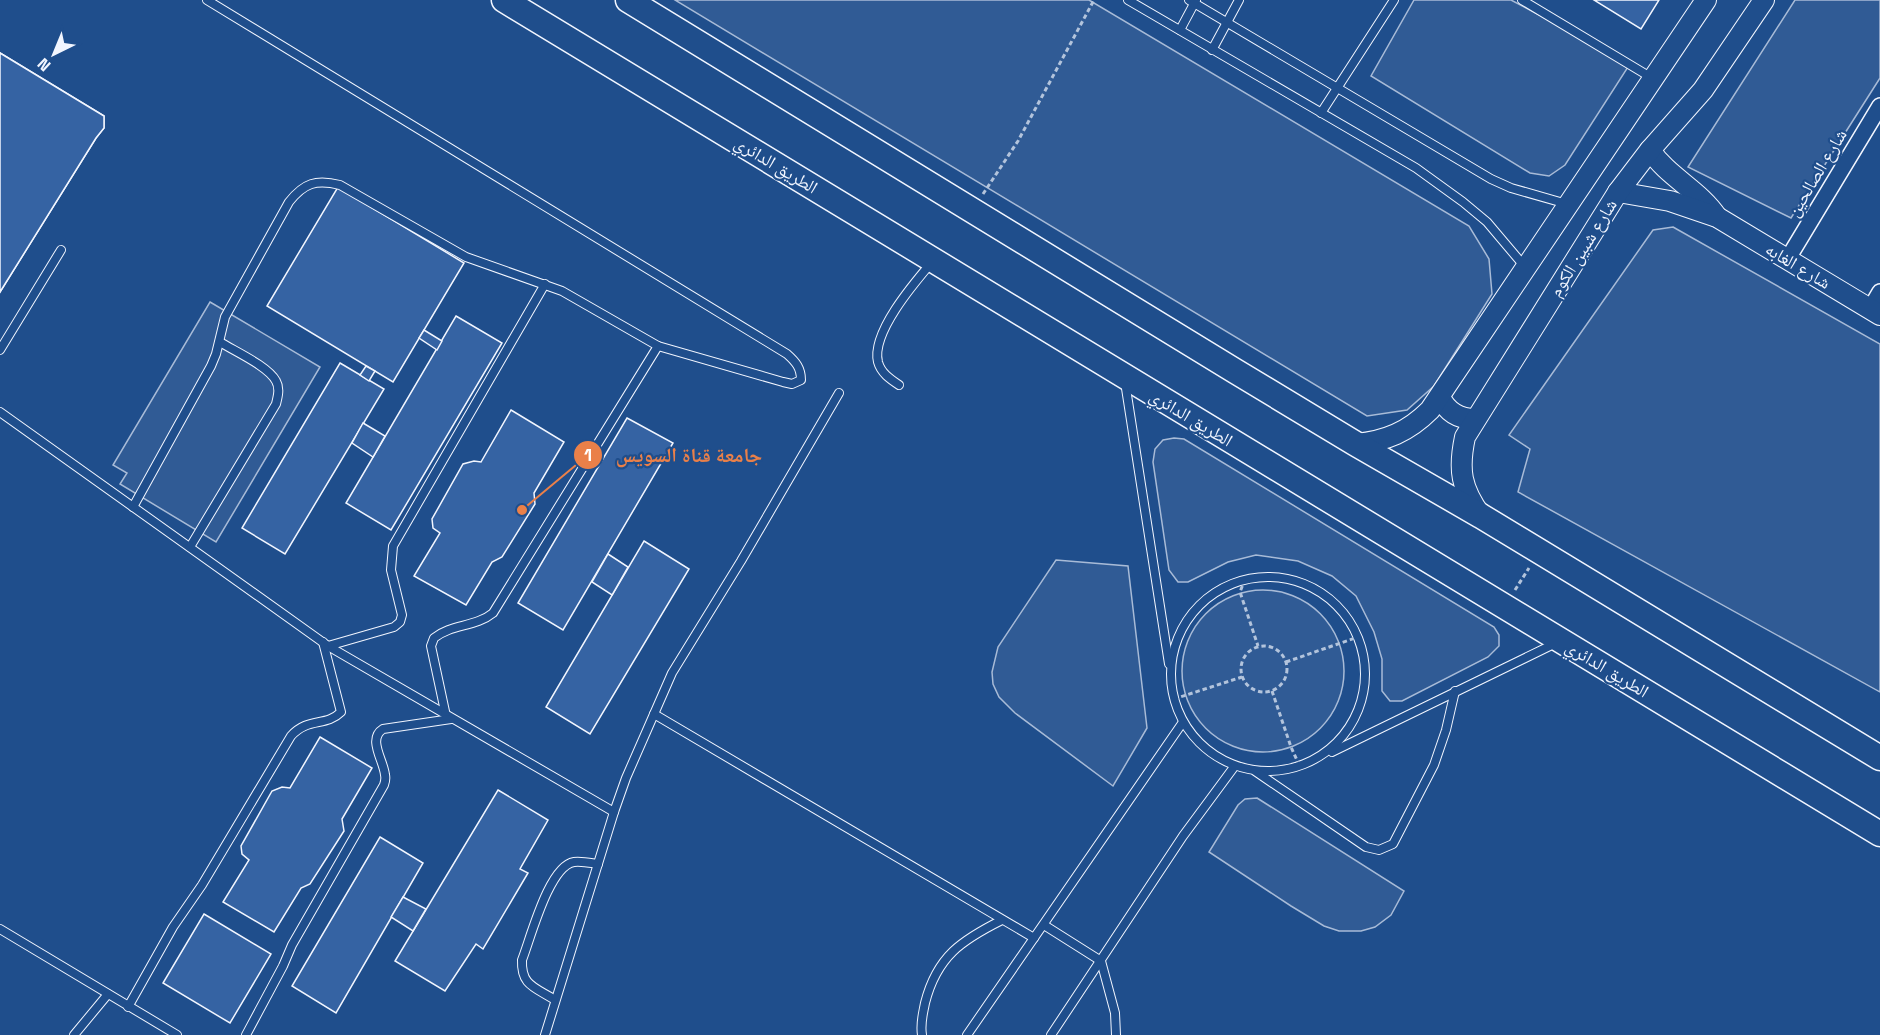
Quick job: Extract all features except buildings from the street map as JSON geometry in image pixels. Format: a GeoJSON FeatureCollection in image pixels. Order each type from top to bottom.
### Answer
{"type":"FeatureCollection","features":[{"type":"Feature","properties":{"kind":"main road","name":"الطريق الدائري"},"geometry":{"type":"LineString","coordinates":[[504,0],[1125,378],[1514,597],[1560,641],[1880,834]]}},
{"type":"Feature","properties":{"kind":"main road"},"geometry":{"type":"LineString","coordinates":[[628,0],[1356,444],[1540,551],[1880,758]]}},
{"type":"Feature","properties":{"kind":"street","name":"شارع شبين الكوم"},"geometry":{"type":"LineString","coordinates":[[1356,444],[1389,438],[1404,432],[1418,422],[1440,397],[1567,204],[1706,0]]}},
{"type":"Feature","properties":{"kind":"street","name":"شارع شبين الكوم"},"geometry":{"type":"LineString","coordinates":[[1481,516],[1469,499],[1462,479],[1460,458],[1465,437],[1618,192],[1650,150],[1703,90],[1764,0]]}},
{"type":"Feature","properties":{"kind":"street","name":"شارع الصالحين"},"geometry":{"type":"LineString","coordinates":[[1787,260],[1880,106]]}},
{"type":"Feature","properties":{"kind":"street","name":"شارع الغابه"},"geometry":{"type":"LineString","coordinates":[[1650,150],[1667,171],[1709,205],[1717,217]]}},
{"type":"Feature","properties":{"kind":"street","name":"شارع الغابه"},"geometry":{"type":"LineString","coordinates":[[1618,192],[1670,201],[1717,217],[1787,260],[1877,305]]}},
{"type":"Feature","properties":{"kind":"street"},"geometry":{"type":"LineString","coordinates":[[1440,397],[1454,414],[1475,419]]}},
{"type":"Feature","properties":{"kind":"lane"},"geometry":{"type":"LineString","coordinates":[[133,507],[211,366],[220,342],[225,317],[289,202],[298,191],[311,184],[325,182],[340,185],[466,257],[545,284],[581,301],[658,346],[783,382],[792,384],[801,380],[801,370],[787,354],[207,0]]}},
{"type":"Feature","properties":{"kind":"lane"},"geometry":{"type":"LineString","coordinates":[[1128,0],[1416,168],[1487,222],[1525,267]]}},
{"type":"Feature","properties":{"kind":"lane"},"geometry":{"type":"LineString","coordinates":[[1212,50],[1239,0]]}},
{"type":"Feature","properties":{"kind":"lane"},"geometry":{"type":"LineString","coordinates":[[1321,113],[1394,0]]}},
{"type":"Feature","properties":{"kind":"lane"},"geometry":{"type":"LineString","coordinates":[[1522,0],[1536,4],[1652,78]]}},
{"type":"Feature","properties":{"kind":"lane"},"geometry":{"type":"LineString","coordinates":[[1180,30],[1193,1],[1491,179],[1511,188],[1567,204]]}},
{"type":"Feature","properties":{"kind":"lane"},"geometry":{"type":"LineString","coordinates":[[0,350],[61,250]]}},
{"type":"Feature","properties":{"kind":"lane"},"geometry":{"type":"LineString","coordinates":[[899,385],[886,376],[878,363],[877,347],[898,307],[933,261]]}},
{"type":"Feature","properties":{"kind":"lane"},"geometry":{"type":"LineString","coordinates":[[325,644],[394,627],[400,622],[402,615],[390,570],[393,546],[545,284]]}},
{"type":"Feature","properties":{"kind":"lane"},"geometry":{"type":"LineString","coordinates":[[190,548],[276,404],[279,393],[276,381],[268,372],[220,342]]}},
{"type":"Feature","properties":{"kind":"lane"},"geometry":{"type":"LineString","coordinates":[[448,717],[431,646],[434,638],[449,629],[485,620],[493,613],[658,346]]}},
{"type":"Feature","properties":{"kind":"lane"},"geometry":{"type":"LineString","coordinates":[[1125,378],[1174,699],[1183,722],[1198,742],[1219,758],[1234,767],[1253,771],[1277,771],[1300,767],[1560,641]]}},
{"type":"Feature","properties":{"kind":"lane"},"geometry":{"type":"LineString","coordinates":[[545,1035],[614,812],[626,778],[672,673],[839,393]]}},
{"type":"Feature","properties":{"kind":"lane"},"geometry":{"type":"LineString","coordinates":[[0,412],[325,644],[614,812]]}},
{"type":"Feature","properties":{"kind":"lane"},"geometry":{"type":"LineString","coordinates":[[1171,673],[1174,647],[1184,624],[1200,604],[1221,589],[1245,579],[1272,577],[1300,582],[1324,594],[1344,614],[1358,637],[1365,665],[1364,693],[1354,720],[1338,743],[1315,760]]}},
{"type":"Feature","properties":{"kind":"lane"},"geometry":{"type":"LineString","coordinates":[[128,1007],[172,927],[202,885],[291,736],[299,728],[309,723],[329,719],[341,711],[325,644]]}},
{"type":"Feature","properties":{"kind":"lane"},"geometry":{"type":"LineString","coordinates":[[1253,771],[1366,847],[1379,850],[1393,844],[1434,765],[1446,730],[1455,691]]}},
{"type":"Feature","properties":{"kind":"lane"},"geometry":{"type":"LineString","coordinates":[[654,714],[1034,938]]}},
{"type":"Feature","properties":{"kind":"lane"},"geometry":{"type":"LineString","coordinates":[[246,1035],[283,966],[291,945],[384,786],[385,775],[375,740],[378,732],[383,729],[448,717]]}},
{"type":"Feature","properties":{"kind":"lane"},"geometry":{"type":"LineString","coordinates":[[967,1035],[1183,722]]}},
{"type":"Feature","properties":{"kind":"lane"},"geometry":{"type":"LineString","coordinates":[[1051,1035],[1183,836],[1234,767]]}},
{"type":"Feature","properties":{"kind":"lane"},"geometry":{"type":"LineString","coordinates":[[555,1000],[525,979],[522,960],[550,884],[561,869],[573,862],[598,864]]}},
{"type":"Feature","properties":{"kind":"lane"},"geometry":{"type":"LineString","coordinates":[[922,1035],[920,1024],[928,989],[944,959],[970,936],[1002,920]]}},
{"type":"Feature","properties":{"kind":"lane"},"geometry":{"type":"LineString","coordinates":[[1044,925],[1101,961],[1115,1013],[1116,1035]]}},
{"type":"Feature","properties":{"kind":"lane"},"geometry":{"type":"LineString","coordinates":[[0,929],[177,1035]]}},
{"type":"Feature","properties":{"kind":"lane"},"geometry":{"type":"LineString","coordinates":[[74,1035],[108,994]]}},
{"type":"Feature","properties":{"kind":"path"},"geometry":{"type":"LineString","coordinates":[[973,211],[1017,141],[1094,0]]}},
{"type":"Feature","properties":{"kind":"path"},"geometry":{"type":"LineString","coordinates":[[1514,597],[1540,551]]}},
{"type":"Feature","properties":{"kind":"path"},"geometry":{"type":"LineString","coordinates":[[1245,579],[1240,592],[1258,646]]}},
{"type":"Feature","properties":{"kind":"path"},"geometry":{"type":"LineString","coordinates":[[1286,662],[1358,637]]}},
{"type":"Feature","properties":{"kind":"path"},"geometry":{"type":"LineString","coordinates":[[1258,646],[1271,646],[1278,650],[1286,662],[1286,677],[1282,684],[1272,691],[1255,690],[1248,686],[1242,677],[1240,664],[1243,657],[1248,651],[1258,646]]}},
{"type":"Feature","properties":{"kind":"path"},"geometry":{"type":"LineString","coordinates":[[1174,699],[1242,677]]}},
{"type":"Feature","properties":{"kind":"path"},"geometry":{"type":"LineString","coordinates":[[1272,691],[1300,767]]}},
{"type":"Feature","properties":{"kind":"shaded area"},"geometry":{"type":"Polygon","coordinates":[[[675,0],[1089,0],[1469,226],[1489,259],[1492,294],[1434,386],[1407,410],[1367,416],[675,0]]]}},
{"type":"Feature","properties":{"kind":"shaded area"},"geometry":{"type":"Polygon","coordinates":[[[1414,0],[1511,0],[1609,52],[1628,67],[1565,165],[1549,176],[1530,173],[1371,76],[1414,0]]]}},
{"type":"Feature","properties":{"kind":"shaded area"},"geometry":{"type":"Polygon","coordinates":[[[1795,0],[1880,0],[1880,78],[1791,218],[1688,167],[1795,0]]]}},
{"type":"Feature","properties":{"kind":"shaded area"},"geometry":{"type":"Polygon","coordinates":[[[1673,227],[1880,344],[1880,692],[1518,492],[1530,449],[1509,435],[1653,230],[1673,227]]]}},
{"type":"Feature","properties":{"kind":"shaded area"},"geometry":{"type":"Polygon","coordinates":[[[210,302],[320,367],[216,542],[120,484],[127,473],[113,465],[210,302]]]}},
{"type":"Feature","properties":{"kind":"shaded area"},"geometry":{"type":"Polygon","coordinates":[[[1184,439],[1494,627],[1499,635],[1499,646],[1488,657],[1402,701],[1390,701],[1382,691],[1382,659],[1374,632],[1356,596],[1332,576],[1298,561],[1256,555],[1228,562],[1188,582],[1178,582],[1169,570],[1153,462],[1155,449],[1163,440],[1184,439]]]}},
{"type":"Feature","properties":{"kind":"shaded area"},"geometry":{"type":"Polygon","coordinates":[[[1056,560],[1128,566],[1147,728],[1113,786],[1015,713],[999,697],[993,684],[992,672],[998,647],[1056,560]]]}},
{"type":"Feature","properties":{"kind":"shaded area"},"geometry":{"type":"Polygon","coordinates":[[[1263,590],[1294,596],[1320,614],[1338,640],[1344,671],[1338,702],[1320,728],[1294,746],[1263,752],[1232,746],[1206,728],[1188,702],[1182,671],[1188,640],[1206,614],[1232,596],[1263,590]]]}},
{"type":"Feature","properties":{"kind":"shaded area"},"geometry":{"type":"Polygon","coordinates":[[[1257,798],[1404,891],[1391,915],[1375,927],[1361,931],[1339,931],[1324,926],[1209,852],[1238,805],[1245,799],[1257,798]]]}},
{"type":"Feature","properties":{"kind":"place","name":"جامعة قناة السويس"},"geometry":{"type":"Point","coordinates":[522,510]}}]}
